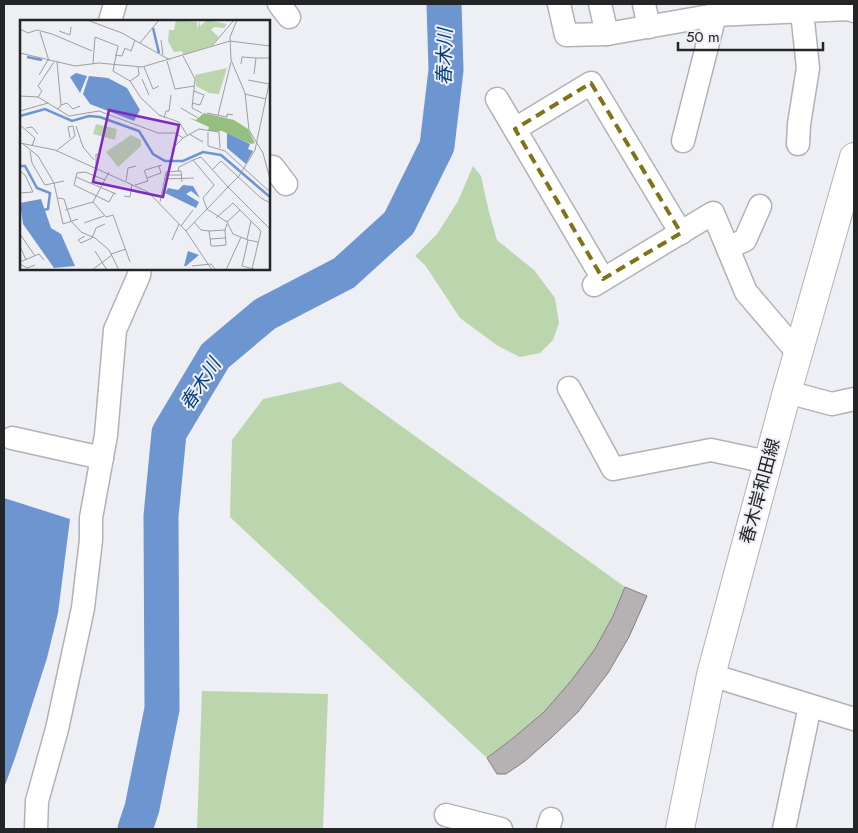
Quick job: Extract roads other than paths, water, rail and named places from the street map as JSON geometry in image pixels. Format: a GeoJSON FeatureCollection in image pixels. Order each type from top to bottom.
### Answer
{"type":"FeatureCollection","features":[{"type":"Feature","properties":{"kind":"main road","name":"春木岸和田線"},"geometry":{"type":"LineString","coordinates":[[680,829],[710,675],[786,392],[854,157]]}},
{"type":"Feature","properties":{"kind":"street"},"geometry":{"type":"LineString","coordinates":[[110,20],[115,4]]}},
{"type":"Feature","properties":{"kind":"street"},"geometry":{"type":"LineString","coordinates":[[559,4],[566,34],[606,34],[715,15],[848,9],[854,11]]}},
{"type":"Feature","properties":{"kind":"street"},"geometry":{"type":"LineString","coordinates":[[600,4],[606,34]]}},
{"type":"Feature","properties":{"kind":"street"},"geometry":{"type":"LineString","coordinates":[[644,4],[648,27]]}},
{"type":"Feature","properties":{"kind":"street"},"geometry":{"type":"LineString","coordinates":[[798,144],[799,124],[808,68],[802,12]]}},
{"type":"Feature","properties":{"kind":"street"},"geometry":{"type":"LineString","coordinates":[[683,141],[715,15]]}},
{"type":"Feature","properties":{"kind":"street"},"geometry":{"type":"LineString","coordinates":[[515,129],[591,83],[681,232]]}},
{"type":"Feature","properties":{"kind":"street"},"geometry":{"type":"LineString","coordinates":[[497,99],[598,282],[713,214],[746,292],[798,353]]}},
{"type":"Feature","properties":{"kind":"street"},"geometry":{"type":"LineString","coordinates":[[270,167],[286,184]]}},
{"type":"Feature","properties":{"kind":"street"},"geometry":{"type":"LineString","coordinates":[[728,248],[745,240],[760,206]]}},
{"type":"Feature","properties":{"kind":"street"},"geometry":{"type":"LineString","coordinates":[[36,829],[37,801],[57,729],[83,608],[91,540],[91,518],[106,435],[114,330],[140,270]]}},
{"type":"Feature","properties":{"kind":"street"},"geometry":{"type":"LineString","coordinates":[[569,388],[613,469],[710,450],[768,462]]}},
{"type":"Feature","properties":{"kind":"street"},"geometry":{"type":"LineString","coordinates":[[786,392],[832,404],[854,399]]}},
{"type":"Feature","properties":{"kind":"street"},"geometry":{"type":"LineString","coordinates":[[12,438],[102,458]]}},
{"type":"Feature","properties":{"kind":"street"},"geometry":{"type":"LineString","coordinates":[[710,675],[854,719]]}},
{"type":"Feature","properties":{"kind":"street"},"geometry":{"type":"LineString","coordinates":[[784,829],[810,706]]}},
{"type":"Feature","properties":{"kind":"street"},"geometry":{"type":"LineString","coordinates":[[446,815],[502,829]]}},
{"type":"Feature","properties":{"kind":"water"},"geometry":{"type":"Polygon","coordinates":[[[4,498],[70,519],[58,613],[47,658],[4,788],[4,498]]]}},
{"type":"Feature","properties":{"kind":"waterway","name":"春木川"},"geometry":{"type":"LineString","coordinates":[[135,829],[142,808],[162,709],[161,516],[169,433],[215,356],[265,314],[344,273],[399,223],[437,146],[446,70],[444,4]]}}]}
